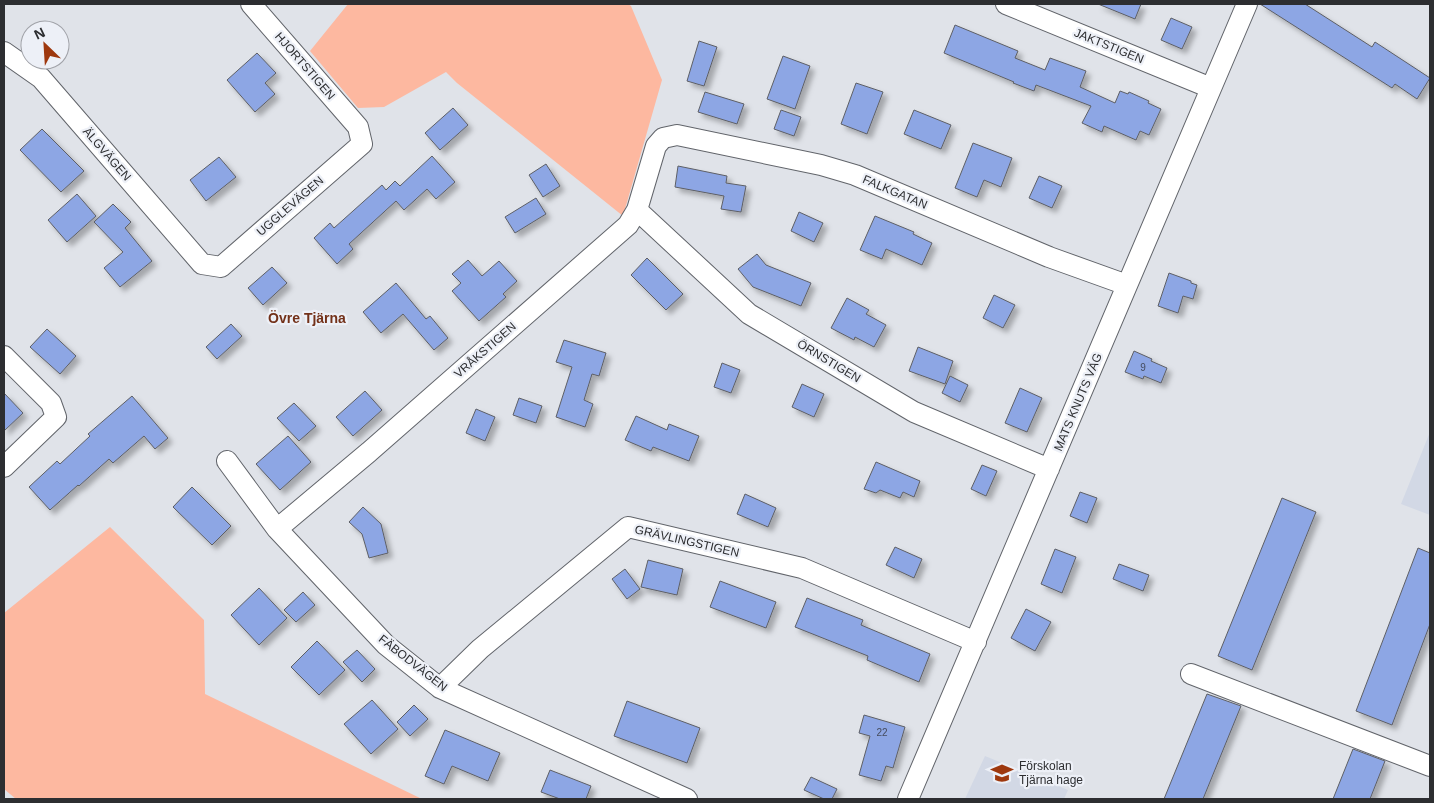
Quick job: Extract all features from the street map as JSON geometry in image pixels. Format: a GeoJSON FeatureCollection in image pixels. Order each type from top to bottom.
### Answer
{"type":"FeatureCollection","features":[{"type":"Feature","properties":{"kind":"street","name":"HJORTSTIGEN"},"geometry":{"type":"LineString","coordinates":[[251,4],[358,127]]}},
{"type":"Feature","properties":{"kind":"street","name":"JAKTSTIGEN"},"geometry":{"type":"LineString","coordinates":[[1006,4],[1211,88]]}},
{"type":"Feature","properties":{"kind":"street","name":"MATS KNUTS VÄG"},"geometry":{"type":"LineString","coordinates":[[908,799],[1247,4]]}},
{"type":"Feature","properties":{"kind":"street","name":"ÄLGVÄGEN"},"geometry":{"type":"LineString","coordinates":[[4,52],[41,78],[202,264]]}},
{"type":"Feature","properties":{"kind":"street","name":"UGGLEVÄGEN"},"geometry":{"type":"LineString","coordinates":[[202,264],[221,267],[362,144],[358,127]]}},
{"type":"Feature","properties":{"kind":"street","name":"FALKGATAN"},"geometry":{"type":"LineString","coordinates":[[656,146],[663,138],[677,135],[821,164],[855,175],[1049,257],[1127,285]]}},
{"type":"Feature","properties":{"kind":"street","name":"VRÅKSTIGEN"},"geometry":{"type":"LineString","coordinates":[[277,529],[369,452],[628,225],[637,210],[656,146]]}},
{"type":"Feature","properties":{"kind":"street","name":"ÖRNSTIGEN"},"geometry":{"type":"LineString","coordinates":[[637,210],[749,314],[914,412],[1049,469]]}},
{"type":"Feature","properties":{"kind":"street"},"geometry":{"type":"LineString","coordinates":[[4,356],[51,404],[56,417],[4,466]]}},
{"type":"Feature","properties":{"kind":"street","name":"FÄBODVÄGEN"},"geometry":{"type":"LineString","coordinates":[[227,460],[277,529],[386,645],[440,688],[687,799]]}},
{"type":"Feature","properties":{"kind":"street","name":"GRÄVLINGSTIGEN"},"geometry":{"type":"LineString","coordinates":[[440,688],[480,649],[628,527],[802,568],[976,642]]}},
{"type":"Feature","properties":{"kind":"street"},"geometry":{"type":"LineString","coordinates":[[1191,674],[1430,766]]}},
{"type":"Feature","properties":{"kind":"shaded area"},"geometry":{"type":"Polygon","coordinates":[[[348,4],[628,4],[631,6],[662,80],[623,216],[457,83],[446,72],[384,107],[358,108],[310,51],[348,4]]]}},
{"type":"Feature","properties":{"kind":"shaded area"},"geometry":{"type":"Polygon","coordinates":[[[1430,432],[1430,515],[1401,504],[1430,432]]]}},
{"type":"Feature","properties":{"kind":"shaded area"},"geometry":{"type":"Polygon","coordinates":[[[110,527],[204,620],[205,694],[422,799],[16,799],[4,789],[4,613],[110,527]]]}},
{"type":"Feature","properties":{"kind":"shaded area","name":"Förskolan Tjärna hage"},"geometry":{"type":"Polygon","coordinates":[[[985,756],[1068,790],[1064,799],[965,799],[985,756]]]}},
{"type":"Feature","properties":{"kind":"building"},"geometry":{"type":"Polygon","coordinates":[[[1098,4],[1141,4],[1135,19],[1098,4]]]}},
{"type":"Feature","properties":{"kind":"building"},"geometry":{"type":"Polygon","coordinates":[[[1260,4],[1305,4],[1372,47],[1375,42],[1430,78],[1417,99],[1395,84],[1392,88],[1260,4]]]}},
{"type":"Feature","properties":{"kind":"building"},"geometry":{"type":"Polygon","coordinates":[[[1171,18],[1192,27],[1182,49],[1161,40],[1171,18]]]}},
{"type":"Feature","properties":{"kind":"building"},"geometry":{"type":"Polygon","coordinates":[[[955,25],[1018,51],[1015,58],[1045,70],[1050,58],[1086,71],[1080,87],[1115,103],[1120,91],[1128,94],[1129,92],[1149,101],[1148,103],[1161,109],[1149,135],[1140,131],[1136,140],[1104,126],[1102,132],[1082,123],[1091,106],[1036,85],[1034,91],[944,53],[955,25]]]}},
{"type":"Feature","properties":{"kind":"building"},"geometry":{"type":"Polygon","coordinates":[[[699,41],[717,47],[704,86],[687,81],[699,41]]]}},
{"type":"Feature","properties":{"kind":"building"},"geometry":{"type":"Polygon","coordinates":[[[257,53],[276,73],[265,83],[275,94],[255,112],[227,80],[257,53]]]}},
{"type":"Feature","properties":{"kind":"building"},"geometry":{"type":"Polygon","coordinates":[[[783,56],[810,66],[795,109],[767,99],[783,56]]]}},
{"type":"Feature","properties":{"kind":"building"},"geometry":{"type":"Polygon","coordinates":[[[856,83],[883,92],[867,134],[841,124],[856,83]]]}},
{"type":"Feature","properties":{"kind":"building"},"geometry":{"type":"Polygon","coordinates":[[[705,92],[744,104],[737,124],[698,112],[705,92]]]}},
{"type":"Feature","properties":{"kind":"building"},"geometry":{"type":"Polygon","coordinates":[[[453,108],[468,125],[440,150],[425,133],[453,108]]]}},
{"type":"Feature","properties":{"kind":"building"},"geometry":{"type":"Polygon","coordinates":[[[781,110],[801,117],[794,136],[774,129],[781,110]]]}},
{"type":"Feature","properties":{"kind":"building"},"geometry":{"type":"Polygon","coordinates":[[[914,110],[951,125],[941,149],[904,134],[914,110]]]}},
{"type":"Feature","properties":{"kind":"building"},"geometry":{"type":"Polygon","coordinates":[[[42,129],[84,171],[61,192],[20,150],[42,129]]]}},
{"type":"Feature","properties":{"kind":"building"},"geometry":{"type":"Polygon","coordinates":[[[973,143],[1012,158],[1001,187],[984,180],[977,197],[955,188],[973,143]]]}},
{"type":"Feature","properties":{"kind":"building"},"geometry":{"type":"Polygon","coordinates":[[[432,156],[455,182],[436,199],[427,189],[404,210],[396,201],[349,244],[353,249],[337,264],[314,238],[330,223],[334,228],[382,185],[386,190],[395,181],[400,186],[432,156]]]}},
{"type":"Feature","properties":{"kind":"building"},"geometry":{"type":"Polygon","coordinates":[[[219,157],[236,177],[206,201],[190,180],[219,157]]]}},
{"type":"Feature","properties":{"kind":"building"},"geometry":{"type":"Polygon","coordinates":[[[546,164],[560,186],[543,197],[529,175],[546,164]]]}},
{"type":"Feature","properties":{"kind":"building"},"geometry":{"type":"Polygon","coordinates":[[[678,166],[727,176],[726,183],[746,186],[741,212],[721,209],[724,196],[675,187],[678,166]]]}},
{"type":"Feature","properties":{"kind":"building"},"geometry":{"type":"Polygon","coordinates":[[[1039,176],[1062,186],[1052,208],[1029,198],[1039,176]]]}},
{"type":"Feature","properties":{"kind":"building"},"geometry":{"type":"Polygon","coordinates":[[[77,194],[96,216],[67,242],[48,220],[77,194]]]}},
{"type":"Feature","properties":{"kind":"building"},"geometry":{"type":"Polygon","coordinates":[[[536,198],[546,214],[515,233],[505,217],[536,198]]]}},
{"type":"Feature","properties":{"kind":"building"},"geometry":{"type":"Polygon","coordinates":[[[113,204],[131,222],[125,228],[152,261],[120,287],[104,268],[123,252],[94,222],[113,204]]]}},
{"type":"Feature","properties":{"kind":"building"},"geometry":{"type":"Polygon","coordinates":[[[799,212],[823,223],[814,242],[791,231],[799,212]]]}},
{"type":"Feature","properties":{"kind":"building"},"geometry":{"type":"Polygon","coordinates":[[[875,216],[914,232],[913,234],[932,243],[922,265],[886,249],[882,259],[860,250],[875,216]]]}},
{"type":"Feature","properties":{"kind":"building"},"geometry":{"type":"Polygon","coordinates":[[[757,254],[766,265],[811,283],[801,306],[753,287],[738,269],[757,254]]]}},
{"type":"Feature","properties":{"kind":"building"},"geometry":{"type":"Polygon","coordinates":[[[647,258],[683,294],[666,310],[631,275],[647,258]]]}},
{"type":"Feature","properties":{"kind":"building"},"geometry":{"type":"Polygon","coordinates":[[[468,260],[482,276],[499,261],[517,281],[503,294],[506,297],[479,321],[452,291],[461,283],[452,274],[468,260]]]}},
{"type":"Feature","properties":{"kind":"building"},"geometry":{"type":"Polygon","coordinates":[[[272,267],[287,283],[263,305],[248,288],[272,267]]]}},
{"type":"Feature","properties":{"kind":"building"},"geometry":{"type":"Polygon","coordinates":[[[1169,273],[1197,285],[1193,299],[1183,296],[1178,313],[1158,306],[1169,273]]]}},
{"type":"Feature","properties":{"kind":"building"},"geometry":{"type":"Polygon","coordinates":[[[396,283],[426,319],[430,316],[448,338],[434,350],[403,314],[381,333],[363,312],[396,283]]]}},
{"type":"Feature","properties":{"kind":"building"},"geometry":{"type":"Polygon","coordinates":[[[994,295],[1015,305],[1003,328],[983,318],[994,295]]]}},
{"type":"Feature","properties":{"kind":"building"},"geometry":{"type":"Polygon","coordinates":[[[847,298],[869,310],[866,314],[886,325],[874,347],[855,337],[854,340],[831,328],[847,298]]]}},
{"type":"Feature","properties":{"kind":"building"},"geometry":{"type":"Polygon","coordinates":[[[231,324],[242,336],[217,359],[206,347],[231,324]]]}},
{"type":"Feature","properties":{"kind":"building"},"geometry":{"type":"Polygon","coordinates":[[[47,329],[76,356],[60,374],[30,347],[47,329]]]}},
{"type":"Feature","properties":{"kind":"building"},"geometry":{"type":"Polygon","coordinates":[[[564,340],[606,353],[599,376],[592,374],[584,400],[593,404],[585,427],[556,417],[572,367],[556,362],[564,340]]]}},
{"type":"Feature","properties":{"kind":"building"},"geometry":{"type":"Polygon","coordinates":[[[918,347],[953,361],[945,384],[909,371],[918,347]]]}},
{"type":"Feature","properties":{"kind":"building"},"geometry":{"type":"Polygon","coordinates":[[[1134,351],[1167,368],[1161,383],[1144,376],[1143,379],[1125,372],[1134,351]]]}},
{"type":"Feature","properties":{"kind":"building"},"geometry":{"type":"Polygon","coordinates":[[[722,363],[740,370],[731,393],[714,387],[722,363]]]}},
{"type":"Feature","properties":{"kind":"building"},"geometry":{"type":"Polygon","coordinates":[[[950,376],[968,385],[960,402],[942,393],[950,376]]]}},
{"type":"Feature","properties":{"kind":"building"},"geometry":{"type":"Polygon","coordinates":[[[802,384],[824,394],[814,417],[792,407],[802,384]]]}},
{"type":"Feature","properties":{"kind":"building"},"geometry":{"type":"Polygon","coordinates":[[[1020,388],[1042,398],[1027,432],[1005,423],[1020,388]]]}},
{"type":"Feature","properties":{"kind":"building"},"geometry":{"type":"Polygon","coordinates":[[[365,391],[382,410],[353,436],[336,417],[365,391]]]}},
{"type":"Feature","properties":{"kind":"building"},"geometry":{"type":"Polygon","coordinates":[[[4,393],[23,413],[4,431],[4,393]]]}},
{"type":"Feature","properties":{"kind":"building"},"geometry":{"type":"Polygon","coordinates":[[[132,396],[168,438],[155,449],[144,436],[113,463],[109,459],[50,510],[29,487],[57,461],[60,464],[90,436],[88,434],[132,396]]]}},
{"type":"Feature","properties":{"kind":"building"},"geometry":{"type":"Polygon","coordinates":[[[519,398],[542,406],[536,423],[513,415],[519,398]]]}},
{"type":"Feature","properties":{"kind":"building"},"geometry":{"type":"Polygon","coordinates":[[[294,403],[316,426],[299,441],[277,418],[294,403]]]}},
{"type":"Feature","properties":{"kind":"building"},"geometry":{"type":"Polygon","coordinates":[[[476,409],[495,417],[485,441],[466,433],[476,409]]]}},
{"type":"Feature","properties":{"kind":"building"},"geometry":{"type":"Polygon","coordinates":[[[636,416],[667,430],[669,424],[699,436],[689,461],[653,447],[651,451],[625,440],[636,416]]]}},
{"type":"Feature","properties":{"kind":"building"},"geometry":{"type":"Polygon","coordinates":[[[288,436],[311,462],[280,490],[256,464],[288,436]]]}},
{"type":"Feature","properties":{"kind":"building"},"geometry":{"type":"Polygon","coordinates":[[[876,462],[920,481],[914,497],[903,492],[900,498],[880,490],[876,493],[864,489],[876,462]]]}},
{"type":"Feature","properties":{"kind":"building"},"geometry":{"type":"Polygon","coordinates":[[[982,465],[997,471],[986,496],[971,489],[982,465]]]}},
{"type":"Feature","properties":{"kind":"building"},"geometry":{"type":"Polygon","coordinates":[[[192,487],[231,526],[212,545],[173,507],[192,487]]]}},
{"type":"Feature","properties":{"kind":"building"},"geometry":{"type":"Polygon","coordinates":[[[1080,492],[1097,498],[1087,523],[1070,516],[1080,492]]]}},
{"type":"Feature","properties":{"kind":"building"},"geometry":{"type":"Polygon","coordinates":[[[745,494],[776,508],[768,527],[737,514],[745,494]]]}},
{"type":"Feature","properties":{"kind":"building"},"geometry":{"type":"Polygon","coordinates":[[[1282,498],[1316,512],[1252,670],[1218,656],[1282,498]]]}},
{"type":"Feature","properties":{"kind":"building"},"geometry":{"type":"Polygon","coordinates":[[[363,507],[381,524],[388,553],[369,558],[362,534],[349,522],[363,507]]]}},
{"type":"Feature","properties":{"kind":"building"},"geometry":{"type":"Polygon","coordinates":[[[895,547],[922,559],[914,578],[886,565],[895,547]]]}},
{"type":"Feature","properties":{"kind":"building"},"geometry":{"type":"Polygon","coordinates":[[[1418,548],[1430,553],[1430,624],[1392,725],[1356,711],[1418,548]]]}},
{"type":"Feature","properties":{"kind":"building"},"geometry":{"type":"Polygon","coordinates":[[[1055,549],[1076,557],[1062,593],[1041,584],[1055,549]]]}},
{"type":"Feature","properties":{"kind":"building"},"geometry":{"type":"Polygon","coordinates":[[[648,560],[683,569],[677,595],[641,587],[648,560]]]}},
{"type":"Feature","properties":{"kind":"building"},"geometry":{"type":"Polygon","coordinates":[[[1119,564],[1149,575],[1143,591],[1113,579],[1119,564]]]}},
{"type":"Feature","properties":{"kind":"building"},"geometry":{"type":"Polygon","coordinates":[[[625,569],[640,589],[627,599],[612,579],[625,569]]]}},
{"type":"Feature","properties":{"kind":"building"},"geometry":{"type":"Polygon","coordinates":[[[720,581],[776,602],[766,628],[710,607],[720,581]]]}},
{"type":"Feature","properties":{"kind":"building"},"geometry":{"type":"Polygon","coordinates":[[[259,588],[287,618],[259,645],[231,615],[259,588]]]}},
{"type":"Feature","properties":{"kind":"building"},"geometry":{"type":"Polygon","coordinates":[[[303,592],[315,605],[296,622],[284,610],[303,592]]]}},
{"type":"Feature","properties":{"kind":"building"},"geometry":{"type":"Polygon","coordinates":[[[807,598],[863,620],[861,625],[930,654],[919,682],[867,660],[868,656],[795,627],[807,598]]]}},
{"type":"Feature","properties":{"kind":"building"},"geometry":{"type":"Polygon","coordinates":[[[1026,609],[1051,622],[1035,651],[1011,638],[1026,609]]]}},
{"type":"Feature","properties":{"kind":"building"},"geometry":{"type":"Polygon","coordinates":[[[317,641],[345,670],[319,695],[291,667],[317,641]]]}},
{"type":"Feature","properties":{"kind":"building"},"geometry":{"type":"Polygon","coordinates":[[[357,650],[375,669],[362,682],[343,662],[357,650]]]}},
{"type":"Feature","properties":{"kind":"building"},"geometry":{"type":"Polygon","coordinates":[[[1207,694],[1241,706],[1203,799],[1164,799],[1207,694]]]}},
{"type":"Feature","properties":{"kind":"building"},"geometry":{"type":"Polygon","coordinates":[[[372,700],[398,729],[371,754],[344,724],[372,700]]]}},
{"type":"Feature","properties":{"kind":"building"},"geometry":{"type":"Polygon","coordinates":[[[627,701],[700,728],[687,763],[614,736],[627,701]]]}},
{"type":"Feature","properties":{"kind":"building"},"geometry":{"type":"Polygon","coordinates":[[[414,705],[428,719],[410,736],[397,722],[414,705]]]}},
{"type":"Feature","properties":{"kind":"building"},"geometry":{"type":"Polygon","coordinates":[[[864,715],[905,727],[893,768],[886,766],[881,781],[859,775],[870,736],[859,733],[864,715]]]}},
{"type":"Feature","properties":{"kind":"building"},"geometry":{"type":"Polygon","coordinates":[[[445,730],[500,753],[488,781],[452,766],[444,784],[425,776],[445,730]]]}},
{"type":"Feature","properties":{"kind":"building"},"geometry":{"type":"Polygon","coordinates":[[[1353,749],[1385,761],[1370,799],[1333,799],[1353,749]]]}},
{"type":"Feature","properties":{"kind":"building"},"geometry":{"type":"Polygon","coordinates":[[[550,770],[591,786],[586,799],[560,799],[541,792],[550,770]]]}},
{"type":"Feature","properties":{"kind":"building"},"geometry":{"type":"Polygon","coordinates":[[[811,777],[837,789],[832,799],[824,799],[804,790],[811,777]]]}},
{"type":"Feature","properties":{"kind":"place","name":"Förskolan Tjärna hage"},"geometry":{"type":"Point","coordinates":[1002,773]}},
{"type":"Feature","properties":{"kind":"district","name":"Övre Tjärna"},"geometry":{"type":"Point","coordinates":[307,318]}}]}
